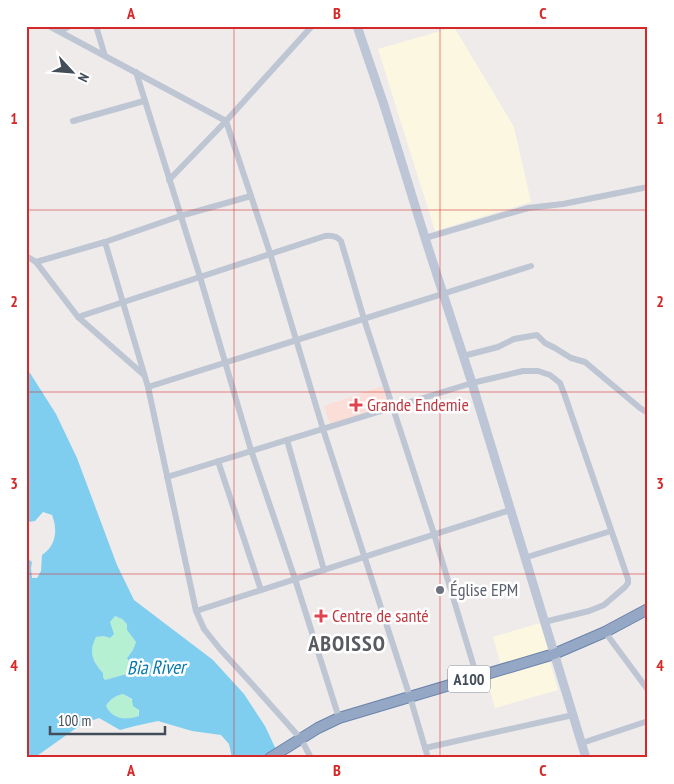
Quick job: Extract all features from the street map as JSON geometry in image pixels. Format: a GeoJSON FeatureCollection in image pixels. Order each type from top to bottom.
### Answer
{"type":"FeatureCollection","features":[{"type":"Feature","properties":{"kind":"highway","name":"A100"},"geometry":{"type":"LineString","coordinates":[[270,758],[318,728],[339,718],[554,654],[604,632],[648,609]]}},
{"type":"Feature","properties":{"kind":"main road"},"geometry":{"type":"LineString","coordinates":[[357,26],[472,383],[586,758]]}},
{"type":"Feature","properties":{"kind":"street"},"geometry":{"type":"LineString","coordinates":[[49,26],[226,121],[270,253],[323,429],[428,758]]}},
{"type":"Feature","properties":{"kind":"street"},"geometry":{"type":"LineString","coordinates":[[60,31],[70,26]]}},
{"type":"Feature","properties":{"kind":"street"},"geometry":{"type":"LineString","coordinates":[[96,26],[105,56]]}},
{"type":"Feature","properties":{"kind":"street"},"geometry":{"type":"LineString","coordinates":[[170,180],[312,26]]}},
{"type":"Feature","properties":{"kind":"street"},"geometry":{"type":"LineString","coordinates":[[136,72],[252,450],[339,718]]}},
{"type":"Feature","properties":{"kind":"street"},"geometry":{"type":"LineString","coordinates":[[73,121],[144,101]]}},
{"type":"Feature","properties":{"kind":"street"},"geometry":{"type":"LineString","coordinates":[[425,238],[528,208],[563,204],[648,187]]}},
{"type":"Feature","properties":{"kind":"street"},"geometry":{"type":"LineString","coordinates":[[36,262],[105,242],[180,216],[251,196]]}},
{"type":"Feature","properties":{"kind":"street"},"geometry":{"type":"LineString","coordinates":[[78,317],[325,236],[339,238],[434,534],[477,677]]}},
{"type":"Feature","properties":{"kind":"street"},"geometry":{"type":"LineString","coordinates":[[105,242],[148,387],[196,611],[204,629],[301,739],[310,758]]}},
{"type":"Feature","properties":{"kind":"street"},"geometry":{"type":"LineString","coordinates":[[26,256],[36,262],[78,317],[144,375]]}},
{"type":"Feature","properties":{"kind":"street"},"geometry":{"type":"LineString","coordinates":[[148,387],[531,266]]}},
{"type":"Feature","properties":{"kind":"street"},"geometry":{"type":"LineString","coordinates":[[463,356],[498,347],[514,339],[537,335],[545,343],[571,358],[585,362],[640,408],[648,412]]}},
{"type":"Feature","properties":{"kind":"street"},"geometry":{"type":"LineString","coordinates":[[167,476],[472,383],[523,371],[538,371],[550,375],[560,383],[628,583],[597,609],[544,622]]}},
{"type":"Feature","properties":{"kind":"street"},"geometry":{"type":"LineString","coordinates":[[286,440],[324,570]]}},
{"type":"Feature","properties":{"kind":"street"},"geometry":{"type":"LineString","coordinates":[[218,461],[261,590]]}},
{"type":"Feature","properties":{"kind":"street"},"geometry":{"type":"LineString","coordinates":[[196,611],[510,510]]}},
{"type":"Feature","properties":{"kind":"street"},"geometry":{"type":"LineString","coordinates":[[524,558],[611,531]]}},
{"type":"Feature","properties":{"kind":"street"},"geometry":{"type":"LineString","coordinates":[[604,632],[648,690]]}},
{"type":"Feature","properties":{"kind":"street"},"geometry":{"type":"LineString","coordinates":[[425,748],[573,715]]}},
{"type":"Feature","properties":{"kind":"street"},"geometry":{"type":"LineString","coordinates":[[582,743],[648,721]]}},
{"type":"Feature","properties":{"kind":"shaded area"},"geometry":{"type":"Polygon","coordinates":[[[454,27],[514,127],[531,202],[435,231],[378,49],[454,27]]]}},
{"type":"Feature","properties":{"kind":"shaded area","name":"Grande Endemie"},"geometry":{"type":"Polygon","coordinates":[[[382,386],[389,405],[330,425],[324,406],[382,386]]]}},
{"type":"Feature","properties":{"kind":"shaded area"},"geometry":{"type":"Polygon","coordinates":[[[540,623],[549,651],[501,665],[493,637],[540,623]]]}},
{"type":"Feature","properties":{"kind":"shaded area"},"geometry":{"type":"Polygon","coordinates":[[[550,662],[558,690],[495,708],[487,680],[550,662]]]}},
{"type":"Feature","properties":{"kind":"green space"},"geometry":{"type":"Polygon","coordinates":[[[115,616],[127,624],[127,630],[136,642],[127,658],[130,663],[130,673],[105,680],[103,673],[94,660],[92,648],[96,637],[103,636],[109,638],[110,622],[115,616]]]}},
{"type":"Feature","properties":{"kind":"green space"},"geometry":{"type":"Polygon","coordinates":[[[123,694],[134,703],[138,709],[139,716],[120,718],[109,711],[106,706],[109,701],[123,694]]]}},
{"type":"Feature","properties":{"kind":"water","name":"Bia River"},"geometry":{"type":"Polygon","coordinates":[[[26,370],[30,373],[56,414],[77,458],[117,565],[134,600],[213,660],[244,694],[265,726],[280,758],[232,758],[229,744],[221,735],[192,731],[158,721],[120,730],[99,718],[82,724],[34,758],[26,758],[26,557],[32,562],[32,578],[37,578],[41,571],[42,555],[53,542],[55,526],[52,515],[43,512],[35,521],[29,522],[26,531],[26,457],[29,451],[26,444],[26,370]],[[115,616],[110,622],[114,634],[110,638],[96,637],[92,648],[94,661],[103,673],[105,680],[130,673],[130,663],[127,658],[136,642],[127,630],[127,624],[115,616]],[[123,694],[109,701],[106,706],[109,711],[120,718],[139,716],[139,710],[133,706],[132,699],[123,694]]]}},
{"type":"Feature","properties":{"kind":"place","name":"Grande Endemie"},"geometry":{"type":"Point","coordinates":[356,405]}},
{"type":"Feature","properties":{"kind":"place","name":"Église EPM"},"geometry":{"type":"Point","coordinates":[440,590]}},
{"type":"Feature","properties":{"kind":"place","name":"Centre de santé"},"geometry":{"type":"Point","coordinates":[321,616]}},
{"type":"Feature","properties":{"kind":"district","name":"ABOISSO"},"geometry":{"type":"Point","coordinates":[347,643]}}]}
